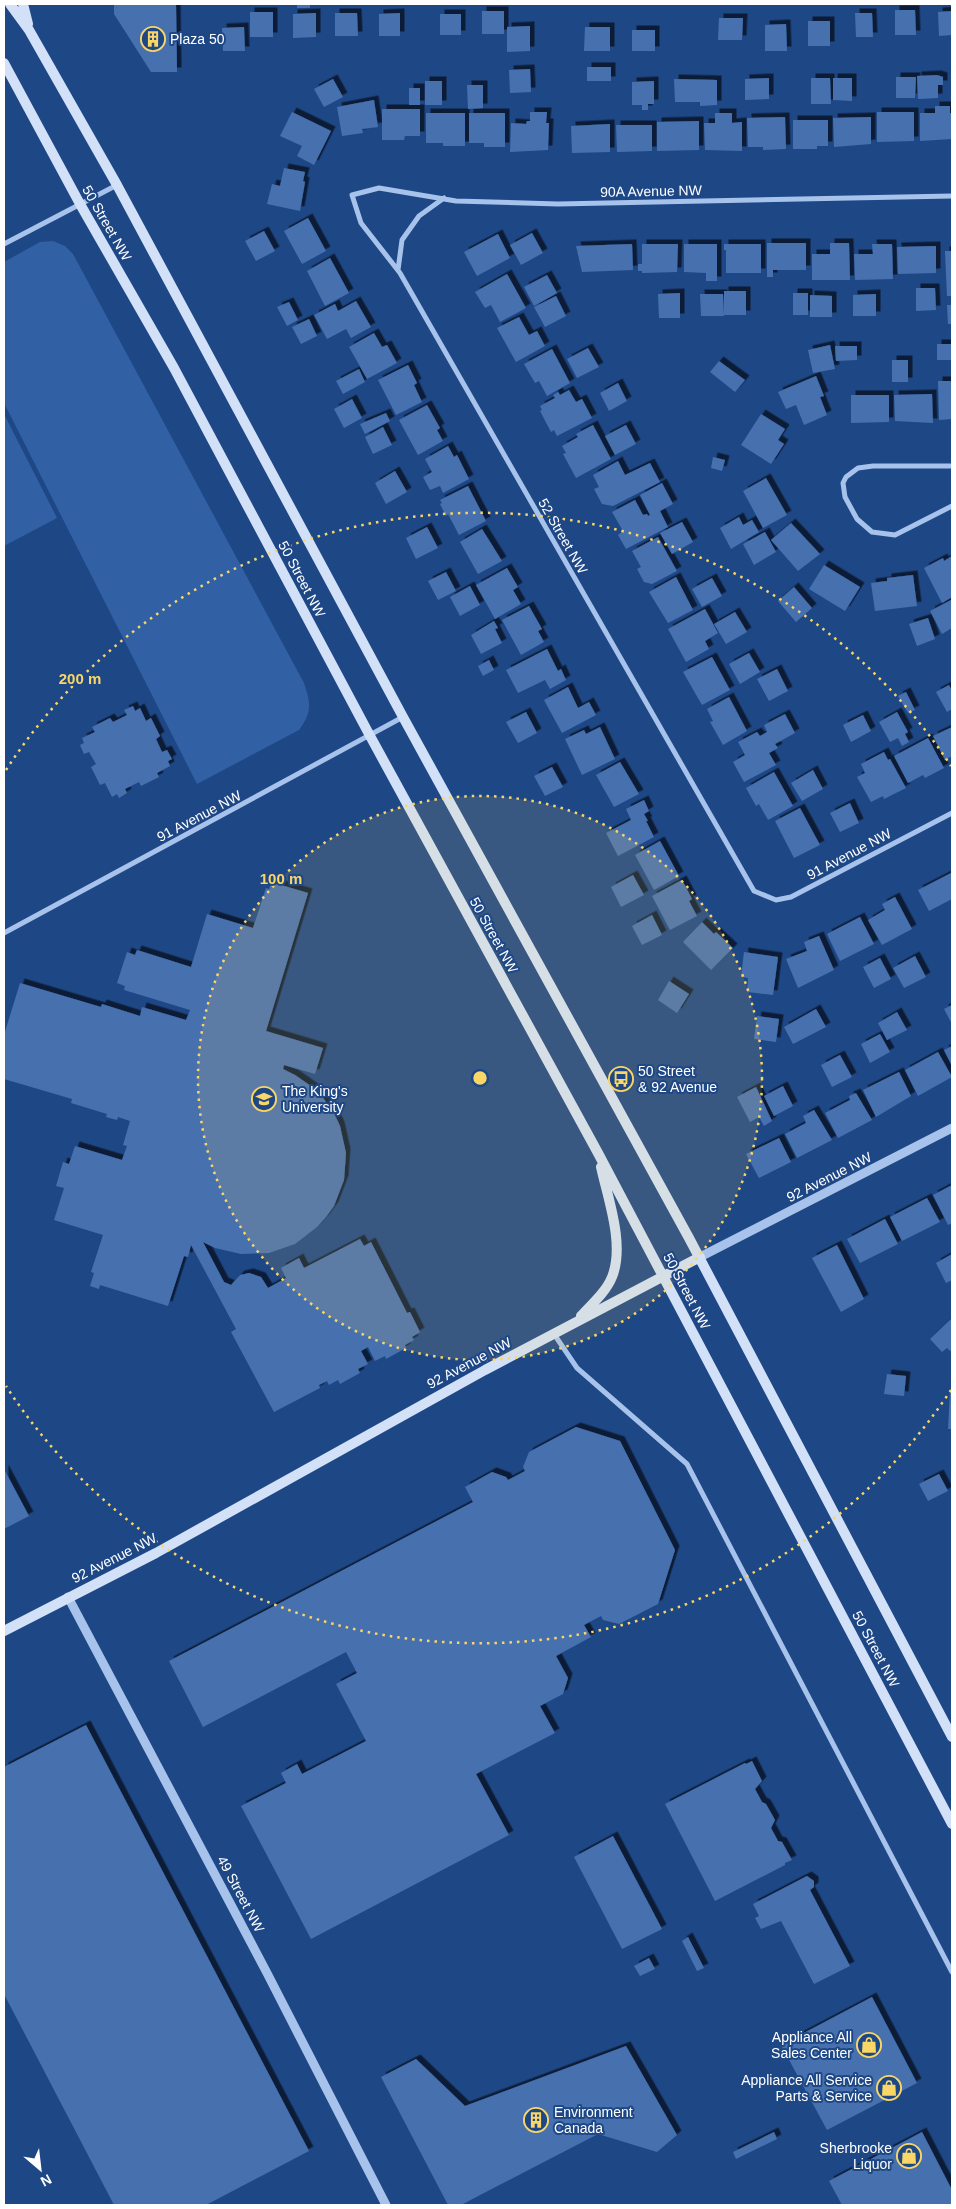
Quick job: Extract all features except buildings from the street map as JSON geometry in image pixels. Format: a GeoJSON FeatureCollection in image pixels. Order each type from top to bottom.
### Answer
{"type":"FeatureCollection","features":[{"type":"Feature","properties":{"kind":"main road","name":"50 Street NW"},"geometry":{"type":"LineString","coordinates":[[10,4],[29,30],[117,186],[700,1257],[952,1737]]}},
{"type":"Feature","properties":{"kind":"main road"},"geometry":{"type":"LineString","coordinates":[[23,4],[29,30]]}},
{"type":"Feature","properties":{"kind":"main road","name":"50 Street NW"},"geometry":{"type":"LineString","coordinates":[[4,63],[80,204],[174,368],[369,734],[598,1153],[952,1824]]}},
{"type":"Feature","properties":{"kind":"main road"},"geometry":{"type":"LineString","coordinates":[[576,1322],[601,1295],[612,1279],[617,1262],[614,1226],[598,1153]]}},
{"type":"Feature","properties":{"kind":"main road","name":"92 Avenue NW"},"geometry":{"type":"LineString","coordinates":[[4,1631],[156,1553],[485,1370],[700,1257]]}},
{"type":"Feature","properties":{"kind":"street"},"geometry":{"type":"LineString","coordinates":[[4,244],[117,186]]}},
{"type":"Feature","properties":{"kind":"street","name":"90A Avenue NW"},"geometry":{"type":"LineString","coordinates":[[352,195],[379,188],[444,198],[558,204],[952,196]]}},
{"type":"Feature","properties":{"kind":"street","name":"52 Street NW"},"geometry":{"type":"LineString","coordinates":[[352,195],[361,223],[398,270],[754,891]]}},
{"type":"Feature","properties":{"kind":"street"},"geometry":{"type":"LineString","coordinates":[[398,270],[402,240],[419,216],[444,198]]}},
{"type":"Feature","properties":{"kind":"street"},"geometry":{"type":"LineString","coordinates":[[952,466],[873,466],[858,468],[846,477],[843,482],[845,497],[857,519],[872,532],[895,535],[952,506]]}},
{"type":"Feature","properties":{"kind":"street","name":"91 Avenue NW"},"geometry":{"type":"LineString","coordinates":[[4,933],[404,716]]}},
{"type":"Feature","properties":{"kind":"street","name":"91 Avenue NW"},"geometry":{"type":"LineString","coordinates":[[754,891],[776,900],[791,898],[952,813]]}},
{"type":"Feature","properties":{"kind":"street","name":"92 Avenue NW"},"geometry":{"type":"LineString","coordinates":[[700,1257],[952,1128]]}},
{"type":"Feature","properties":{"kind":"street"},"geometry":{"type":"LineString","coordinates":[[554,1334],[577,1368],[687,1464],[952,1972]]}},
{"type":"Feature","properties":{"kind":"street","name":"49 Street NW"},"geometry":{"type":"LineString","coordinates":[[68,1597],[267,1973],[386,2205]]}},
{"type":"Feature","properties":{"kind":"shaded area"},"geometry":{"type":"Polygon","coordinates":[[[53,241],[65,246],[73,254],[304,683],[306,690],[309,708],[299,730],[197,784],[4,403],[4,262],[40,242],[53,241]]]}},
{"type":"Feature","properties":{"kind":"shaded area"},"geometry":{"type":"Polygon","coordinates":[[[4,414],[57,518],[4,546],[4,414]]]}},
{"type":"Feature","properties":{"kind":"place","name":"Plaza 50"},"geometry":{"type":"Point","coordinates":[153,39]}},
{"type":"Feature","properties":{"kind":"place","name":"50 Street & 92 Avenue"},"geometry":{"type":"Point","coordinates":[621,1079]}},
{"type":"Feature","properties":{"kind":"place","name":"The King's University"},"geometry":{"type":"Point","coordinates":[264,1099]}},
{"type":"Feature","properties":{"kind":"place","name":"Appliance All Sales Center"},"geometry":{"type":"Point","coordinates":[869,2045]}},
{"type":"Feature","properties":{"kind":"place","name":"Appliance All Service Parts & Service"},"geometry":{"type":"Point","coordinates":[889,2088]}},
{"type":"Feature","properties":{"kind":"place","name":"Environment Canada"},"geometry":{"type":"Point","coordinates":[536,2120]}},
{"type":"Feature","properties":{"kind":"place","name":"Sherbrooke Liquor"},"geometry":{"type":"Point","coordinates":[909,2156]}}]}
